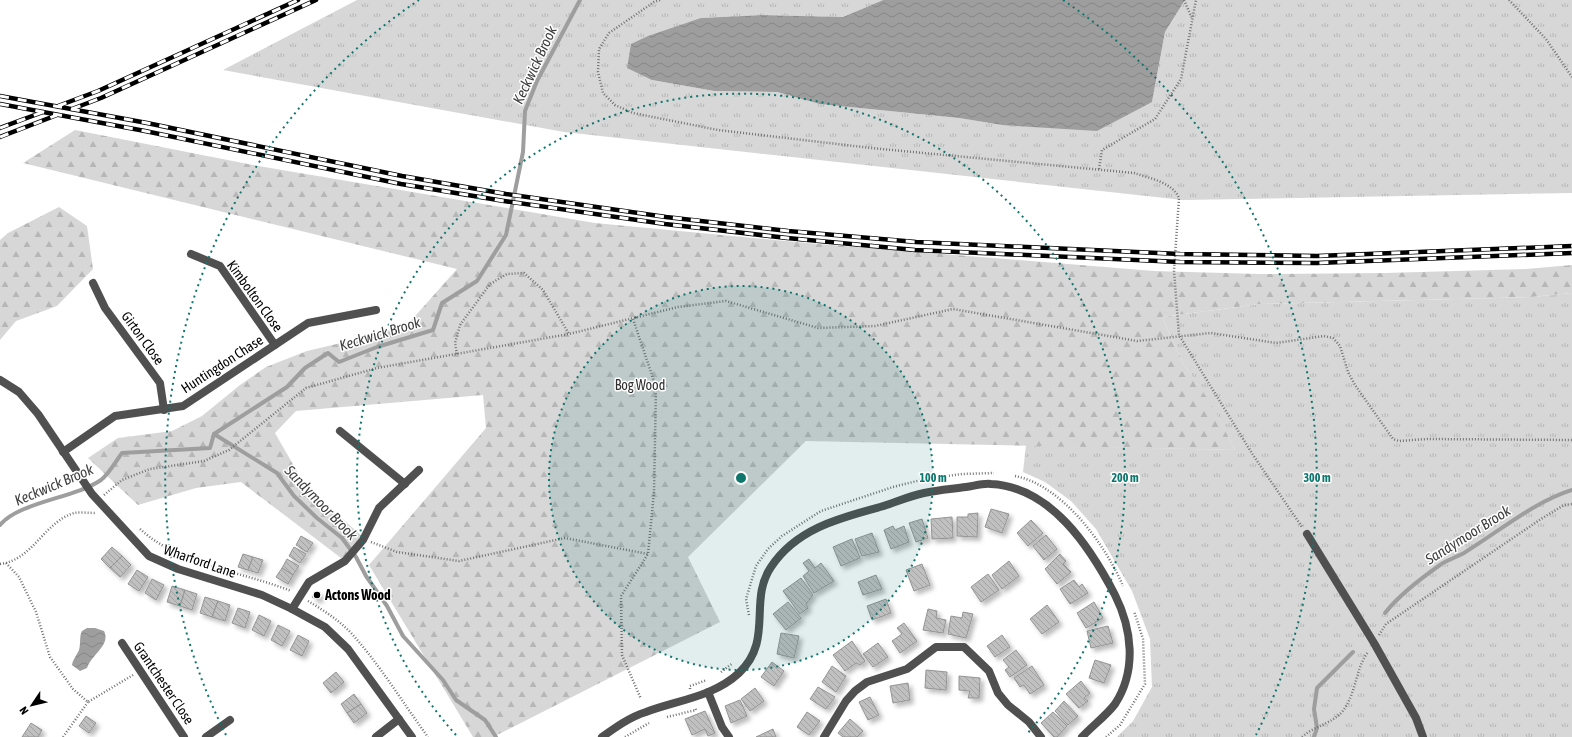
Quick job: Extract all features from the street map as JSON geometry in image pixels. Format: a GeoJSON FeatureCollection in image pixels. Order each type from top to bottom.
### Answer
{"type":"FeatureCollection","features":[{"type":"Feature","properties":{"kind":"street","name":"Kimbolton Close"},"geometry":{"type":"LineString","coordinates":[[191,254],[220,266],[275,345]]}},
{"type":"Feature","properties":{"kind":"street","name":"Girton Close"},"geometry":{"type":"LineString","coordinates":[[93,283],[105,308],[160,382],[164,410]]}},
{"type":"Feature","properties":{"kind":"street","name":"Huntingdon Chase"},"geometry":{"type":"LineString","coordinates":[[64,452],[116,416],[164,410],[182,406],[308,323],[376,310]]}},
{"type":"Feature","properties":{"kind":"street","name":"Wharford Lane"},"geometry":{"type":"LineString","coordinates":[[0,380],[19,392],[38,414],[95,497],[108,513],[149,556],[163,564],[262,594],[324,627],[348,649],[412,737]]}},
{"type":"Feature","properties":{"kind":"street"},"geometry":{"type":"LineString","coordinates":[[340,431],[405,484]]}},
{"type":"Feature","properties":{"kind":"street"},"geometry":{"type":"LineString","coordinates":[[292,609],[309,582],[345,561],[363,540],[379,508],[419,470]]}},
{"type":"Feature","properties":{"kind":"street"},"geometry":{"type":"LineString","coordinates":[[602,737],[633,717],[708,692],[729,681],[741,672],[750,660],[757,646],[761,628],[762,589],[770,568],[798,539],[832,520],[898,502],[922,493],[990,483],[1014,489],[1036,499],[1060,517],[1091,554],[1102,570],[1118,601],[1129,635],[1129,666],[1124,684],[1114,704],[1082,737]]}},
{"type":"Feature","properties":{"kind":"street"},"geometry":{"type":"LineString","coordinates":[[1307,534],[1374,643],[1416,718],[1423,737]]}},
{"type":"Feature","properties":{"kind":"street","name":"Grantchester Close"},"geometry":{"type":"LineString","coordinates":[[122,644],[184,737]]}},
{"type":"Feature","properties":{"kind":"street"},"geometry":{"type":"LineString","coordinates":[[824,737],[846,701],[855,691],[867,682],[896,674],[907,669],[936,647],[964,647],[989,670],[998,693],[1008,705],[1029,722],[1041,737]]}},
{"type":"Feature","properties":{"kind":"street"},"geometry":{"type":"LineString","coordinates":[[708,692],[722,727],[729,737]]}},
{"type":"Feature","properties":{"kind":"street"},"geometry":{"type":"LineString","coordinates":[[376,737],[399,719]]}},
{"type":"Feature","properties":{"kind":"street"},"geometry":{"type":"LineString","coordinates":[[206,737],[230,720]]}},
{"type":"Feature","properties":{"kind":"path"},"geometry":{"type":"LineString","coordinates":[[660,0],[654,2],[609,33],[599,49],[598,72],[603,93],[615,105],[633,113],[718,130],[871,148],[1134,173],[1160,182],[1176,190],[1179,198],[1174,271],[1179,335],[1253,455],[1307,534]]}},
{"type":"Feature","properties":{"kind":"path"},"geometry":{"type":"LineString","coordinates":[[1184,0],[1192,20]]}},
{"type":"Feature","properties":{"kind":"path"},"geometry":{"type":"LineString","coordinates":[[1099,170],[1102,150],[1155,119],[1181,79],[1196,0]]}},
{"type":"Feature","properties":{"kind":"path"},"geometry":{"type":"LineString","coordinates":[[1509,0],[1546,39],[1572,77]]}},
{"type":"Feature","properties":{"kind":"path"},"geometry":{"type":"LineString","coordinates":[[457,354],[454,343],[460,326],[490,284],[507,274],[524,273],[543,290],[569,334]]}},
{"type":"Feature","properties":{"kind":"path"},"geometry":{"type":"LineString","coordinates":[[95,497],[122,480],[150,469],[204,460],[229,450],[306,388],[377,368],[569,334],[678,307],[726,301],[818,328],[875,326],[953,309],[1137,341],[1179,335],[1211,333],[1276,343],[1324,336],[1333,338],[1340,346],[1348,372],[1355,385],[1393,439],[1399,442],[1427,439],[1572,440]]}},
{"type":"Feature","properties":{"kind":"path"},"geometry":{"type":"LineString","coordinates":[[633,319],[656,387],[654,492],[648,554],[620,596],[622,655],[641,699]]}},
{"type":"Feature","properties":{"kind":"path"},"geometry":{"type":"LineString","coordinates":[[750,620],[746,599],[756,566],[768,549],[782,536],[821,511],[893,487],[925,479],[975,473],[996,473]]}},
{"type":"Feature","properties":{"kind":"path"},"geometry":{"type":"LineString","coordinates":[[1010,476],[1035,484],[1054,495],[1070,508],[1106,555],[1126,593]]}},
{"type":"Feature","properties":{"kind":"path"},"geometry":{"type":"LineString","coordinates":[[1302,737],[1309,731],[1333,720],[1342,712],[1352,695],[1362,659],[1386,624],[1541,519],[1564,505],[1572,504]]}},
{"type":"Feature","properties":{"kind":"path"},"geometry":{"type":"LineString","coordinates":[[0,564],[6,563],[25,554],[56,523],[74,513],[108,513]]}},
{"type":"Feature","properties":{"kind":"path"},"geometry":{"type":"LineString","coordinates":[[136,526],[170,551],[270,583],[292,592]]}},
{"type":"Feature","properties":{"kind":"path"},"geometry":{"type":"LineString","coordinates":[[363,540],[397,552],[459,562],[565,538],[648,554]]}},
{"type":"Feature","properties":{"kind":"path"},"geometry":{"type":"LineString","coordinates":[[6,563],[19,577],[36,612],[50,657],[73,689],[88,702]]}},
{"type":"Feature","properties":{"kind":"path"},"geometry":{"type":"LineString","coordinates":[[1106,737],[1120,725],[1145,684],[1143,639],[1132,607]]}},
{"type":"Feature","properties":{"kind":"path"},"geometry":{"type":"LineString","coordinates":[[720,674],[735,661]]}},
{"type":"Feature","properties":{"kind":"path"},"geometry":{"type":"LineString","coordinates":[[62,737],[88,702],[140,670]]}},
{"type":"Feature","properties":{"kind":"path"},"geometry":{"type":"LineString","coordinates":[[660,719],[696,710],[690,686],[708,680]]}},
{"type":"Feature","properties":{"kind":"path"},"geometry":{"type":"LineString","coordinates":[[625,737],[652,721]]}},
{"type":"Feature","properties":{"kind":"green space"},"geometry":{"type":"Polygon","coordinates":[[[357,0],[883,0],[843,17],[762,15],[701,18],[652,80],[714,91],[777,92],[821,104],[959,118],[1002,125],[1152,102],[1165,32],[1185,0],[1572,0],[1572,193],[1183,200],[564,132],[223,70],[357,0]]]}},
{"type":"Feature","properties":{"kind":"green space","name":"Bog Wood"},"geometry":{"type":"Polygon","coordinates":[[[75,130],[253,165],[595,223],[807,243],[1154,271],[1259,274],[1385,273],[1526,269],[1572,265],[1572,293],[1531,297],[1260,304],[1162,317],[1183,363],[1212,405],[1235,450],[806,441],[688,557],[720,622],[493,737],[473,737],[369,565],[486,428],[483,395],[296,411],[275,433],[306,487],[363,537],[345,561],[241,482],[196,488],[138,505],[88,458],[118,438],[172,431],[202,416],[240,385],[266,367],[307,351],[362,338],[408,324],[457,269],[23,163],[75,130]]]}},
{"type":"Feature","properties":{"kind":"green space"},"geometry":{"type":"Polygon","coordinates":[[[59,207],[87,226],[93,269],[57,306],[16,321],[0,340],[0,240],[8,233],[59,207]]]}},
{"type":"Feature","properties":{"kind":"green space"},"geometry":{"type":"Polygon","coordinates":[[[1572,293],[1572,737],[1117,737],[1133,721],[1152,687],[1150,639],[1132,591],[1096,529],[1071,501],[1045,482],[1023,472],[1026,445],[1235,450],[1212,406],[1183,363],[1162,317],[1260,304],[1531,297],[1572,293]]]}},
{"type":"Feature","properties":{"kind":"water"},"geometry":{"type":"Polygon","coordinates":[[[883,0],[1185,0],[1165,32],[1152,102],[1097,131],[1002,125],[959,118],[820,104],[777,92],[714,91],[652,80],[627,68],[631,44],[648,36],[701,18],[762,15],[843,17],[883,0]]]}},
{"type":"Feature","properties":{"kind":"water"},"geometry":{"type":"Polygon","coordinates":[[[87,628],[95,628],[104,631],[105,641],[87,668],[80,671],[72,665],[79,650],[82,631],[87,628]]]}},
{"type":"Feature","properties":{"kind":"building"},"geometry":{"type":"Polygon","coordinates":[[[991,509],[1009,514],[1002,533],[985,527],[991,509]]]}},
{"type":"Feature","properties":{"kind":"building"},"geometry":{"type":"Polygon","coordinates":[[[978,513],[977,537],[957,536],[957,517],[968,517],[968,514],[978,513]]]}},
{"type":"Feature","properties":{"kind":"building"},"geometry":{"type":"Polygon","coordinates":[[[952,517],[953,538],[932,539],[931,519],[952,517]]]}},
{"type":"Feature","properties":{"kind":"building"},"geometry":{"type":"Polygon","coordinates":[[[922,519],[928,538],[916,542],[909,523],[922,519]]]}},
{"type":"Feature","properties":{"kind":"building"},"geometry":{"type":"Polygon","coordinates":[[[1031,520],[1043,533],[1028,546],[1017,533],[1031,520]]]}},
{"type":"Feature","properties":{"kind":"building"},"geometry":{"type":"Polygon","coordinates":[[[893,526],[895,530],[904,526],[909,542],[891,549],[884,530],[893,526]]]}},
{"type":"Feature","properties":{"kind":"building"},"geometry":{"type":"Polygon","coordinates":[[[872,533],[879,552],[862,556],[855,539],[872,533]]]}},
{"type":"Feature","properties":{"kind":"building"},"geometry":{"type":"Polygon","coordinates":[[[1046,535],[1057,549],[1044,560],[1033,546],[1046,535]]]}},
{"type":"Feature","properties":{"kind":"building"},"geometry":{"type":"Polygon","coordinates":[[[301,536],[313,543],[307,552],[296,545],[301,536]]]}},
{"type":"Feature","properties":{"kind":"building"},"geometry":{"type":"Polygon","coordinates":[[[852,539],[860,558],[841,566],[833,547],[852,539]]]}},
{"type":"Feature","properties":{"kind":"building"},"geometry":{"type":"Polygon","coordinates":[[[112,547],[122,556],[110,568],[101,559],[112,547]]]}},
{"type":"Feature","properties":{"kind":"building"},"geometry":{"type":"Polygon","coordinates":[[[294,547],[306,554],[300,563],[289,556],[294,547]]]}},
{"type":"Feature","properties":{"kind":"building"},"geometry":{"type":"Polygon","coordinates":[[[243,554],[253,557],[248,570],[238,567],[243,554]]]}},
{"type":"Feature","properties":{"kind":"building"},"geometry":{"type":"Polygon","coordinates":[[[1060,554],[1066,561],[1063,564],[1071,572],[1057,584],[1045,569],[1060,554]]]}},
{"type":"Feature","properties":{"kind":"building"},"geometry":{"type":"Polygon","coordinates":[[[122,556],[131,565],[120,577],[110,568],[122,556]]]}},
{"type":"Feature","properties":{"kind":"building"},"geometry":{"type":"Polygon","coordinates":[[[253,557],[263,560],[258,573],[248,570],[253,557]]]}},
{"type":"Feature","properties":{"kind":"building"},"geometry":{"type":"Polygon","coordinates":[[[287,559],[299,566],[293,575],[282,568],[287,559]]]}},
{"type":"Feature","properties":{"kind":"building"},"geometry":{"type":"Polygon","coordinates":[[[809,559],[815,568],[821,563],[834,581],[814,593],[803,576],[809,571],[803,563],[809,559]]]}},
{"type":"Feature","properties":{"kind":"building"},"geometry":{"type":"Polygon","coordinates":[[[1009,561],[1019,576],[1002,589],[992,575],[1009,561]]]}},
{"type":"Feature","properties":{"kind":"building"},"geometry":{"type":"Polygon","coordinates":[[[922,564],[930,585],[914,591],[906,570],[922,564]]]}},
{"type":"Feature","properties":{"kind":"building"},"geometry":{"type":"Polygon","coordinates":[[[282,568],[293,575],[288,584],[276,577],[282,568]]]}},
{"type":"Feature","properties":{"kind":"building"},"geometry":{"type":"Polygon","coordinates":[[[137,570],[148,577],[139,591],[128,584],[137,570]]]}},
{"type":"Feature","properties":{"kind":"building"},"geometry":{"type":"Polygon","coordinates":[[[988,574],[999,590],[981,602],[971,587],[988,574]]]}},
{"type":"Feature","properties":{"kind":"building"},"geometry":{"type":"Polygon","coordinates":[[[876,575],[882,589],[863,595],[858,582],[876,575]]]}},
{"type":"Feature","properties":{"kind":"building"},"geometry":{"type":"Polygon","coordinates":[[[801,578],[813,595],[806,604],[808,608],[800,614],[783,591],[801,578]]]}},
{"type":"Feature","properties":{"kind":"building"},"geometry":{"type":"Polygon","coordinates":[[[152,579],[164,585],[156,600],[145,593],[152,579]]]}},
{"type":"Feature","properties":{"kind":"building"},"geometry":{"type":"Polygon","coordinates":[[[1074,580],[1079,587],[1082,584],[1088,593],[1070,604],[1060,589],[1074,580]]]}},
{"type":"Feature","properties":{"kind":"building"},"geometry":{"type":"Polygon","coordinates":[[[172,586],[185,590],[180,606],[167,602],[172,586]]]}},
{"type":"Feature","properties":{"kind":"building"},"geometry":{"type":"Polygon","coordinates":[[[185,590],[197,594],[192,610],[180,606],[185,590]]]}},
{"type":"Feature","properties":{"kind":"building","name":"Actons Wood"},"geometry":{"type":"Polygon","coordinates":[[[316,591],[321,594],[318,600],[312,597],[316,591]]]}},
{"type":"Feature","properties":{"kind":"building"},"geometry":{"type":"Polygon","coordinates":[[[205,597],[218,601],[212,617],[200,613],[205,597]]]}},
{"type":"Feature","properties":{"kind":"building"},"geometry":{"type":"Polygon","coordinates":[[[886,599],[891,613],[872,620],[867,606],[886,599]]]}},
{"type":"Feature","properties":{"kind":"building"},"geometry":{"type":"Polygon","coordinates":[[[218,601],[230,605],[225,621],[212,617],[218,601]]]}},
{"type":"Feature","properties":{"kind":"building"},"geometry":{"type":"Polygon","coordinates":[[[788,602],[801,618],[786,630],[773,614],[788,602]]]}},
{"type":"Feature","properties":{"kind":"building"},"geometry":{"type":"Polygon","coordinates":[[[1094,602],[1103,618],[1086,628],[1077,613],[1094,602]]]}},
{"type":"Feature","properties":{"kind":"building"},"geometry":{"type":"Polygon","coordinates":[[[1047,605],[1059,622],[1042,634],[1030,619],[1047,605]]]}},
{"type":"Feature","properties":{"kind":"building"},"geometry":{"type":"Polygon","coordinates":[[[238,608],[250,612],[245,628],[232,623],[238,608]]]}},
{"type":"Feature","properties":{"kind":"building"},"geometry":{"type":"Polygon","coordinates":[[[928,609],[937,611],[936,618],[946,620],[943,633],[923,630],[928,609]]]}},
{"type":"Feature","properties":{"kind":"building"},"geometry":{"type":"Polygon","coordinates":[[[963,612],[973,614],[966,638],[948,634],[951,616],[962,618],[963,612]]]}},
{"type":"Feature","properties":{"kind":"building"},"geometry":{"type":"Polygon","coordinates":[[[259,615],[271,621],[264,636],[252,630],[259,615]]]}},
{"type":"Feature","properties":{"kind":"building"},"geometry":{"type":"Polygon","coordinates":[[[904,623],[917,641],[900,653],[892,641],[902,634],[897,628],[904,623]]]}},
{"type":"Feature","properties":{"kind":"building"},"geometry":{"type":"Polygon","coordinates":[[[278,625],[290,631],[282,646],[271,640],[278,625]]]}},
{"type":"Feature","properties":{"kind":"building"},"geometry":{"type":"Polygon","coordinates":[[[1108,626],[1113,643],[1091,648],[1087,631],[1108,626]]]}},
{"type":"Feature","properties":{"kind":"building"},"geometry":{"type":"Polygon","coordinates":[[[781,633],[799,636],[794,658],[777,654],[781,633]]]}},
{"type":"Feature","properties":{"kind":"building"},"geometry":{"type":"Polygon","coordinates":[[[298,635],[309,641],[302,656],[290,650],[298,635]]]}},
{"type":"Feature","properties":{"kind":"building"},"geometry":{"type":"Polygon","coordinates":[[[1002,635],[1010,647],[995,657],[987,646],[1002,635]]]}},
{"type":"Feature","properties":{"kind":"building"},"geometry":{"type":"Polygon","coordinates":[[[852,641],[865,661],[860,665],[856,663],[845,671],[833,655],[852,641]]]}},
{"type":"Feature","properties":{"kind":"building"},"geometry":{"type":"Polygon","coordinates":[[[878,643],[888,657],[873,667],[863,654],[878,643]]]}},
{"type":"Feature","properties":{"kind":"building"},"geometry":{"type":"Polygon","coordinates":[[[1016,650],[1027,665],[1010,677],[1005,670],[1009,667],[1003,660],[1016,650]]]}},
{"type":"Feature","properties":{"kind":"building"},"geometry":{"type":"Polygon","coordinates":[[[1095,660],[1111,665],[1104,683],[1089,678],[1095,660]]]}},
{"type":"Feature","properties":{"kind":"building"},"geometry":{"type":"Polygon","coordinates":[[[772,662],[784,671],[774,686],[761,677],[772,662]]]}},
{"type":"Feature","properties":{"kind":"building"},"geometry":{"type":"Polygon","coordinates":[[[832,666],[846,676],[836,692],[822,682],[832,666]]]}},
{"type":"Feature","properties":{"kind":"building"},"geometry":{"type":"Polygon","coordinates":[[[1032,666],[1044,685],[1030,694],[1024,685],[1020,687],[1014,678],[1032,666]]]}},
{"type":"Feature","properties":{"kind":"building"},"geometry":{"type":"Polygon","coordinates":[[[926,670],[947,672],[946,690],[925,688],[926,670]]]}},
{"type":"Feature","properties":{"kind":"building"},"geometry":{"type":"Polygon","coordinates":[[[336,672],[344,682],[331,693],[323,683],[336,672]]]}},
{"type":"Feature","properties":{"kind":"building"},"geometry":{"type":"Polygon","coordinates":[[[959,676],[980,678],[979,698],[968,698],[970,691],[959,690],[959,676]]]}},
{"type":"Feature","properties":{"kind":"building"},"geometry":{"type":"Polygon","coordinates":[[[1081,681],[1090,693],[1084,698],[1088,701],[1079,708],[1066,694],[1081,681]]]}},
{"type":"Feature","properties":{"kind":"building"},"geometry":{"type":"Polygon","coordinates":[[[908,683],[910,700],[893,703],[890,686],[908,683]]]}},
{"type":"Feature","properties":{"kind":"building"},"geometry":{"type":"Polygon","coordinates":[[[818,687],[835,697],[826,709],[810,699],[818,687]]]}},
{"type":"Feature","properties":{"kind":"building"},"geometry":{"type":"Polygon","coordinates":[[[755,688],[764,701],[750,711],[741,699],[755,688]]]}},
{"type":"Feature","properties":{"kind":"building"},"geometry":{"type":"Polygon","coordinates":[[[354,694],[361,704],[347,713],[341,704],[354,694]]]}},
{"type":"Feature","properties":{"kind":"building"},"geometry":{"type":"Polygon","coordinates":[[[870,697],[879,715],[868,720],[859,702],[870,697]]]}},
{"type":"Feature","properties":{"kind":"building"},"geometry":{"type":"Polygon","coordinates":[[[740,700],[747,716],[731,723],[725,706],[740,700]]]}},
{"type":"Feature","properties":{"kind":"building"},"geometry":{"type":"Polygon","coordinates":[[[1064,701],[1078,716],[1068,725],[1055,711],[1064,701]]]}},
{"type":"Feature","properties":{"kind":"building"},"geometry":{"type":"Polygon","coordinates":[[[361,704],[367,713],[354,723],[347,713],[361,704]]]}},
{"type":"Feature","properties":{"kind":"building"},"geometry":{"type":"Polygon","coordinates":[[[705,711],[715,733],[708,736],[705,729],[692,735],[685,719],[705,711]]]}},
{"type":"Feature","properties":{"kind":"building"},"geometry":{"type":"Polygon","coordinates":[[[807,712],[820,721],[809,735],[797,727],[807,712]]]}},
{"type":"Feature","properties":{"kind":"building"},"geometry":{"type":"Polygon","coordinates":[[[1053,712],[1067,726],[1057,737],[1054,737],[1041,723],[1053,712]]]}},
{"type":"Feature","properties":{"kind":"building"},"geometry":{"type":"Polygon","coordinates":[[[86,716],[96,723],[89,733],[79,726],[86,716]]]}},
{"type":"Feature","properties":{"kind":"building"},"geometry":{"type":"Polygon","coordinates":[[[850,719],[863,731],[857,737],[843,737],[838,733],[850,719]]]}},
{"type":"Feature","properties":{"kind":"building"},"geometry":{"type":"Polygon","coordinates":[[[31,723],[42,730],[38,737],[22,737],[31,723]]]}},
{"type":"Feature","properties":{"kind":"building"},"geometry":{"type":"Polygon","coordinates":[[[773,729],[776,737],[756,737],[773,729]]]}},
{"type":"Feature","properties":{"kind":"waterway","name":"Keckwick Brook"},"geometry":{"type":"LineString","coordinates":[[0,525],[9,517],[33,505],[77,491],[101,480],[110,471],[122,453],[210,448],[214,434],[287,387],[305,368],[328,353],[339,362],[377,347],[433,330],[442,303],[477,281],[506,235],[523,152],[525,111],[537,81],[580,0]]}},
{"type":"Feature","properties":{"kind":"waterway","name":"Sandymoor Brook"},"geometry":{"type":"LineString","coordinates":[[214,434],[277,473],[294,496],[317,518],[342,538],[387,606],[403,636],[443,680],[456,700],[485,720],[496,737]]}},
{"type":"Feature","properties":{"kind":"waterway","name":"Sandymoor Brook"},"geometry":{"type":"LineString","coordinates":[[1385,613],[1397,599],[1443,563],[1464,553],[1531,509],[1558,495],[1572,490]]}},
{"type":"Feature","properties":{"kind":"waterway","name":"Sandymoor Brook"},"geometry":{"type":"LineString","coordinates":[[1314,737],[1317,728],[1314,709],[1317,688],[1353,652]]}},
{"type":"Feature","properties":{"kind":"railway"},"geometry":{"type":"LineString","coordinates":[[58,106],[98,91],[298,0]]}},
{"type":"Feature","properties":{"kind":"railway"},"geometry":{"type":"LineString","coordinates":[[72,109],[101,98],[316,0]]}},
{"type":"Feature","properties":{"kind":"railway"},"geometry":{"type":"LineString","coordinates":[[0,96],[147,123],[402,176],[506,194],[666,217],[788,231],[916,242],[1180,254],[1317,256],[1572,246]]}},
{"type":"Feature","properties":{"kind":"railway"},"geometry":{"type":"LineString","coordinates":[[0,104],[145,131],[401,184],[504,201],[665,224],[787,238],[915,250],[1180,262],[1317,263],[1572,253]]}},
{"type":"Feature","properties":{"kind":"railway"},"geometry":{"type":"LineString","coordinates":[[0,128],[43,112]]}},
{"type":"Feature","properties":{"kind":"railway"},"geometry":{"type":"LineString","coordinates":[[0,137],[57,115]]}},
{"type":"Feature","properties":{"kind":"place","name":"Actons Wood"},"geometry":{"type":"Point","coordinates":[317,595]}}]}
